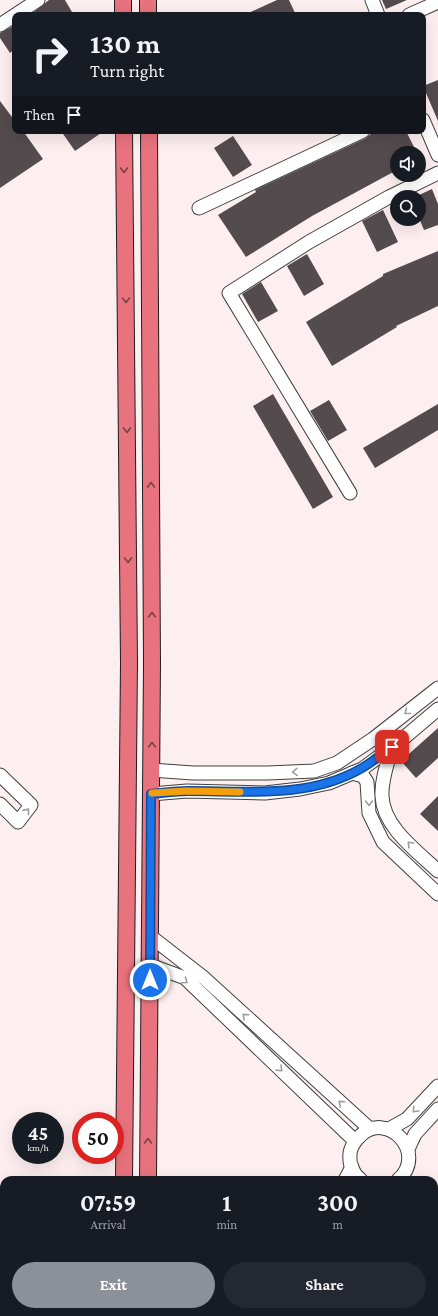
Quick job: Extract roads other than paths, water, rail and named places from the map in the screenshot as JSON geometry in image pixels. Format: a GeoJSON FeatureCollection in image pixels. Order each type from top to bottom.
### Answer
{"type":"FeatureCollection","features":[{"type":"Feature","properties":{"kind":"main road"},"geometry":{"type":"LineString","coordinates":[[123,0],[123,12]]}},
{"type":"Feature","properties":{"kind":"main road"},"geometry":{"type":"LineString","coordinates":[[148,0],[148,12]]}},
{"type":"Feature","properties":{"kind":"main road"},"geometry":{"type":"LineString","coordinates":[[124,134],[129,663],[124,1176]]}},
{"type":"Feature","properties":{"kind":"main road"},"geometry":{"type":"LineString","coordinates":[[148,1176],[152,655],[149,134]]}},
{"type":"Feature","properties":{"kind":"street"},"geometry":{"type":"LineString","coordinates":[[20,12],[38,0]]}},
{"type":"Feature","properties":{"kind":"street"},"geometry":{"type":"LineString","coordinates":[[372,0],[377,12]]}},
{"type":"Feature","properties":{"kind":"street"},"geometry":{"type":"LineString","coordinates":[[416,12],[438,2]]}},
{"type":"Feature","properties":{"kind":"street"},"geometry":{"type":"LineString","coordinates":[[0,25],[12,17]]}},
{"type":"Feature","properties":{"kind":"street"},"geometry":{"type":"LineString","coordinates":[[426,127],[438,155]]}},
{"type":"Feature","properties":{"kind":"street"},"geometry":{"type":"LineString","coordinates":[[198,208],[357,134]]}},
{"type":"Feature","properties":{"kind":"street"},"geometry":{"type":"LineString","coordinates":[[350,493],[229,293],[308,242],[389,197],[438,173]]}},
{"type":"Feature","properties":{"kind":"street"},"geometry":{"type":"LineString","coordinates":[[151,770],[193,773],[268,773],[314,771],[337,763],[373,739],[438,688]]}},
{"type":"Feature","properties":{"kind":"street"},"geometry":{"type":"LineString","coordinates":[[151,794],[187,791],[265,793],[300,789],[328,783],[362,768],[392,747],[438,709]]}},
{"type":"Feature","properties":{"kind":"street"},"geometry":{"type":"LineString","coordinates":[[392,747],[383,783],[382,796],[385,813],[398,831],[438,871]]}},
{"type":"Feature","properties":{"kind":"street"},"geometry":{"type":"LineString","coordinates":[[352,773],[363,776],[367,782],[369,813],[383,842],[438,894]]}},
{"type":"Feature","properties":{"kind":"street"},"geometry":{"type":"LineString","coordinates":[[0,775],[31,805],[18,822],[0,804]]}},
{"type":"Feature","properties":{"kind":"street"},"geometry":{"type":"LineString","coordinates":[[150,936],[204,978],[370,1129]]}},
{"type":"Feature","properties":{"kind":"street"},"geometry":{"type":"LineString","coordinates":[[150,965],[185,978],[355,1141]]}},
{"type":"Feature","properties":{"kind":"street"},"geometry":{"type":"LineString","coordinates":[[389,1129],[407,1119],[438,1086]]}},
{"type":"Feature","properties":{"kind":"street"},"geometry":{"type":"LineString","coordinates":[[408,1149],[415,1134],[438,1109]]}},
{"type":"Feature","properties":{"kind":"street"},"geometry":{"type":"LineString","coordinates":[[358,1176],[352,1167],[350,1160],[351,1150],[355,1141],[362,1134],[370,1129],[379,1128],[389,1129],[404,1141],[408,1149],[410,1174]]}},
{"type":"Feature","properties":{"kind":"street"},"geometry":{"type":"LineString","coordinates":[[347,1176],[352,1167]]}}]}
